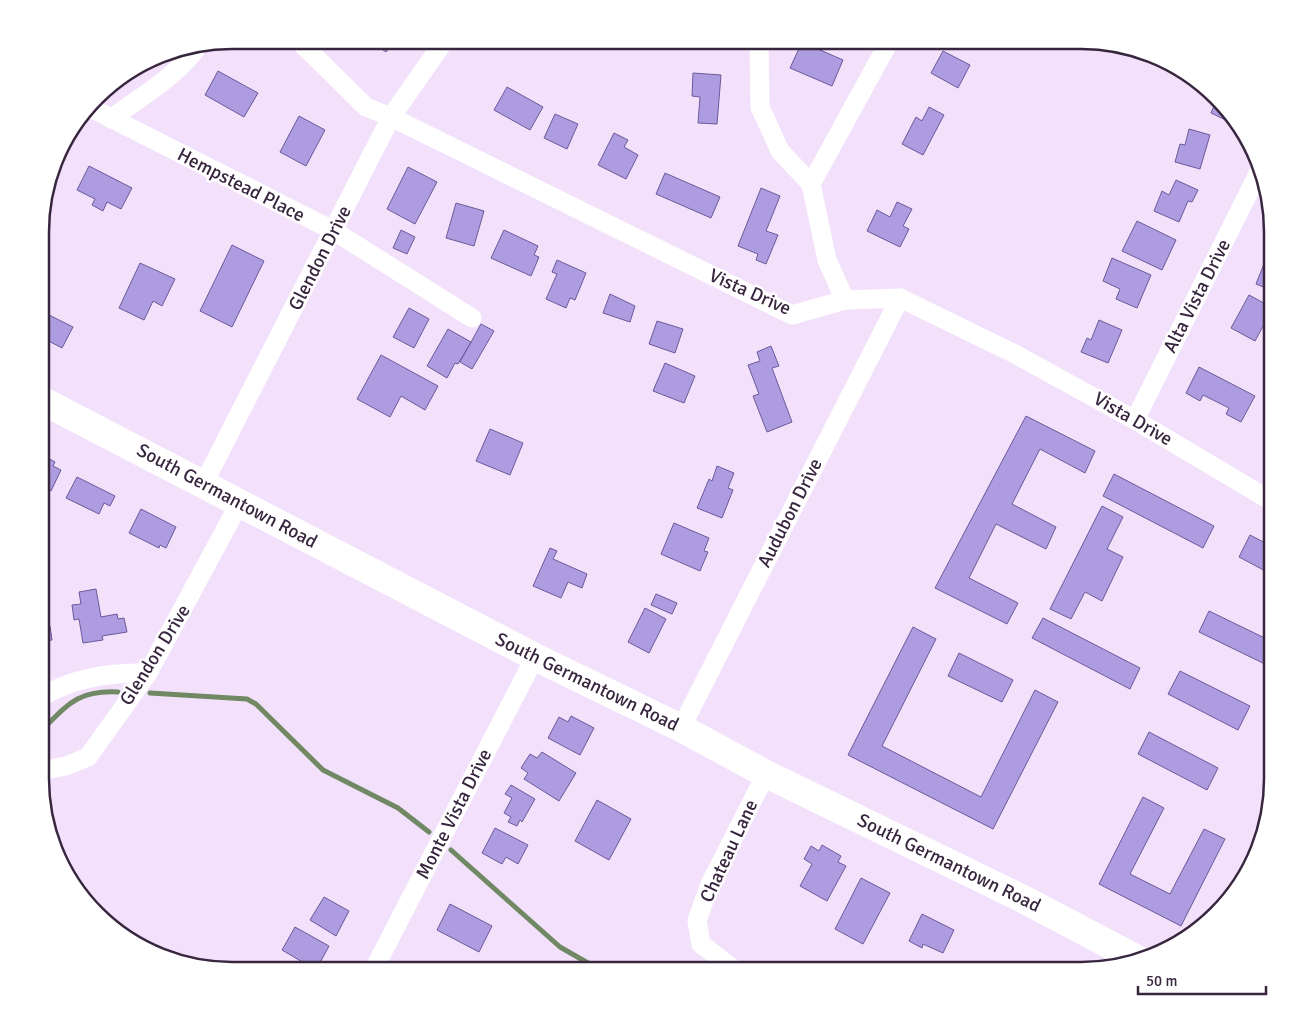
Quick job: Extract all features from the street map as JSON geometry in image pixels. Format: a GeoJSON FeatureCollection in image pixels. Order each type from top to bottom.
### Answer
{"type":"FeatureCollection","features":[{"type":"Feature","properties":{"kind":"main road","name":"South Germantown Road"},"geometry":{"type":"LineString","coordinates":[[49,404],[534,656],[681,728],[766,774],[1021,898],[1130,956]]}},
{"type":"Feature","properties":{"kind":"street","name":"Vista Drive"},"geometry":{"type":"LineString","coordinates":[[307,49],[366,107],[391,117],[792,315],[845,300],[900,298],[1015,354],[1136,420],[1264,497]]}},
{"type":"Feature","properties":{"kind":"street","name":"Glendon Drive"},"geometry":{"type":"LineString","coordinates":[[204,483],[391,117],[439,49]]}},
{"type":"Feature","properties":{"kind":"street"},"geometry":{"type":"LineString","coordinates":[[760,49],[760,107],[780,151],[811,184],[827,260],[845,300]]}},
{"type":"Feature","properties":{"kind":"street"},"geometry":{"type":"LineString","coordinates":[[811,184],[885,49]]}},
{"type":"Feature","properties":{"kind":"street"},"geometry":{"type":"LineString","coordinates":[[94,110],[111,118],[156,86],[193,53]]}},
{"type":"Feature","properties":{"kind":"street","name":"Hempstead Place"},"geometry":{"type":"LineString","coordinates":[[111,118],[334,231],[472,318]]}},
{"type":"Feature","properties":{"kind":"street","name":"Alta Vista Drive"},"geometry":{"type":"LineString","coordinates":[[1136,420],[1256,178]]}},
{"type":"Feature","properties":{"kind":"street","name":"Audubon Drive"},"geometry":{"type":"LineString","coordinates":[[681,728],[900,298]]}},
{"type":"Feature","properties":{"kind":"street","name":"Glendon Drive"},"geometry":{"type":"LineString","coordinates":[[49,769],[66,766],[88,757],[148,673],[239,504]]}},
{"type":"Feature","properties":{"kind":"street","name":"Monte Vista Drive"},"geometry":{"type":"LineString","coordinates":[[379,962],[534,656]]}},
{"type":"Feature","properties":{"kind":"street"},"geometry":{"type":"LineString","coordinates":[[49,692],[89,678],[119,672],[148,673]]}},
{"type":"Feature","properties":{"kind":"street","name":"Chateau Lane"},"geometry":{"type":"LineString","coordinates":[[724,962],[701,944],[697,921],[710,884],[766,774]]}},
{"type":"Feature","properties":{"kind":"building"},"geometry":{"type":"Polygon","coordinates":[[[799,49],[818,49],[843,60],[832,86],[790,68],[799,49]]]}},
{"type":"Feature","properties":{"kind":"building"},"geometry":{"type":"Polygon","coordinates":[[[943,51],[970,65],[958,88],[931,73],[943,51]]]}},
{"type":"Feature","properties":{"kind":"building"},"geometry":{"type":"Polygon","coordinates":[[[218,71],[258,93],[244,117],[205,95],[218,71]]]}},
{"type":"Feature","properties":{"kind":"building"},"geometry":{"type":"Polygon","coordinates":[[[693,73],[721,75],[717,124],[698,123],[700,97],[692,96],[693,73]]]}},
{"type":"Feature","properties":{"kind":"building"},"geometry":{"type":"Polygon","coordinates":[[[507,87],[543,107],[530,130],[494,110],[507,87]]]}},
{"type":"Feature","properties":{"kind":"building"},"geometry":{"type":"Polygon","coordinates":[[[1214,106],[1226,120],[1211,113],[1214,106]]]}},
{"type":"Feature","properties":{"kind":"building"},"geometry":{"type":"Polygon","coordinates":[[[929,107],[944,115],[923,155],[902,144],[916,117],[922,121],[929,107]]]}},
{"type":"Feature","properties":{"kind":"building"},"geometry":{"type":"Polygon","coordinates":[[[555,114],[578,124],[567,149],[544,138],[555,114]]]}},
{"type":"Feature","properties":{"kind":"building"},"geometry":{"type":"Polygon","coordinates":[[[299,116],[325,130],[306,166],[280,152],[299,116]]]}},
{"type":"Feature","properties":{"kind":"building"},"geometry":{"type":"Polygon","coordinates":[[[1189,129],[1210,135],[1200,169],[1175,162],[1180,144],[1185,145],[1189,129]]]}},
{"type":"Feature","properties":{"kind":"building"},"geometry":{"type":"Polygon","coordinates":[[[614,133],[628,140],[624,147],[638,155],[626,179],[598,165],[614,133]]]}},
{"type":"Feature","properties":{"kind":"building"},"geometry":{"type":"Polygon","coordinates":[[[89,166],[132,188],[121,209],[107,202],[103,211],[92,205],[95,199],[77,190],[89,166]]]}},
{"type":"Feature","properties":{"kind":"building"},"geometry":{"type":"Polygon","coordinates":[[[408,167],[437,182],[415,224],[387,209],[408,167]]]}},
{"type":"Feature","properties":{"kind":"building"},"geometry":{"type":"Polygon","coordinates":[[[665,173],[720,197],[711,218],[656,194],[665,173]]]}},
{"type":"Feature","properties":{"kind":"building"},"geometry":{"type":"Polygon","coordinates":[[[1176,180],[1198,190],[1192,202],[1188,201],[1179,222],[1154,211],[1162,191],[1169,195],[1176,180]]]}},
{"type":"Feature","properties":{"kind":"building"},"geometry":{"type":"Polygon","coordinates":[[[761,188],[780,196],[766,231],[778,235],[766,264],[756,260],[758,254],[738,246],[761,188]]]}},
{"type":"Feature","properties":{"kind":"building"},"geometry":{"type":"Polygon","coordinates":[[[897,202],[912,209],[903,226],[909,229],[900,247],[867,231],[877,210],[890,217],[897,202]]]}},
{"type":"Feature","properties":{"kind":"building"},"geometry":{"type":"Polygon","coordinates":[[[456,203],[484,211],[474,246],[446,238],[456,203]]]}},
{"type":"Feature","properties":{"kind":"building"},"geometry":{"type":"Polygon","coordinates":[[[1137,221],[1176,240],[1162,270],[1122,251],[1137,221]]]}},
{"type":"Feature","properties":{"kind":"building"},"geometry":{"type":"Polygon","coordinates":[[[401,230],[415,237],[407,254],[393,248],[401,230]]]}},
{"type":"Feature","properties":{"kind":"building"},"geometry":{"type":"Polygon","coordinates":[[[504,230],[538,246],[534,255],[539,257],[531,276],[491,258],[504,230]]]}},
{"type":"Feature","properties":{"kind":"building"},"geometry":{"type":"Polygon","coordinates":[[[232,245],[264,261],[232,327],[200,311],[232,245]]]}},
{"type":"Feature","properties":{"kind":"building"},"geometry":{"type":"Polygon","coordinates":[[[1112,258],[1151,275],[1137,308],[1116,299],[1120,289],[1103,281],[1112,258]]]}},
{"type":"Feature","properties":{"kind":"building"},"geometry":{"type":"Polygon","coordinates":[[[557,260],[586,273],[575,300],[570,298],[566,308],[546,299],[557,274],[552,272],[557,260]]]}},
{"type":"Feature","properties":{"kind":"building"},"geometry":{"type":"Polygon","coordinates":[[[140,263],[175,279],[162,306],[153,301],[144,320],[119,308],[140,263]]]}},
{"type":"Feature","properties":{"kind":"building"},"geometry":{"type":"Polygon","coordinates":[[[1264,264],[1264,287],[1256,284],[1264,264]]]}},
{"type":"Feature","properties":{"kind":"building"},"geometry":{"type":"Polygon","coordinates":[[[610,294],[635,306],[630,322],[603,313],[610,294]]]}},
{"type":"Feature","properties":{"kind":"building"},"geometry":{"type":"Polygon","coordinates":[[[1249,295],[1264,303],[1264,324],[1255,341],[1231,328],[1249,295]]]}},
{"type":"Feature","properties":{"kind":"building"},"geometry":{"type":"Polygon","coordinates":[[[409,308],[429,319],[414,348],[393,337],[409,308]]]}},
{"type":"Feature","properties":{"kind":"building"},"geometry":{"type":"Polygon","coordinates":[[[49,315],[73,327],[62,348],[49,341],[49,315]]]}},
{"type":"Feature","properties":{"kind":"building"},"geometry":{"type":"Polygon","coordinates":[[[1099,320],[1122,330],[1108,363],[1081,352],[1087,338],[1091,340],[1099,320]]]}},
{"type":"Feature","properties":{"kind":"building"},"geometry":{"type":"Polygon","coordinates":[[[657,321],[683,329],[675,353],[649,344],[657,321]]]}},
{"type":"Feature","properties":{"kind":"building"},"geometry":{"type":"Polygon","coordinates":[[[481,324],[494,331],[472,369],[460,362],[481,324]]]}},
{"type":"Feature","properties":{"kind":"building"},"geometry":{"type":"Polygon","coordinates":[[[448,329],[471,342],[458,364],[455,363],[447,378],[427,366],[448,329]]]}},
{"type":"Feature","properties":{"kind":"building"},"geometry":{"type":"Polygon","coordinates":[[[771,346],[779,366],[772,368],[792,422],[767,432],[753,396],[759,394],[748,365],[760,361],[757,352],[771,346]]]}},
{"type":"Feature","properties":{"kind":"building"},"geometry":{"type":"Polygon","coordinates":[[[381,355],[438,386],[425,410],[401,396],[390,417],[357,399],[381,355]]]}},
{"type":"Feature","properties":{"kind":"building"},"geometry":{"type":"Polygon","coordinates":[[[665,363],[695,376],[684,403],[653,391],[665,363]]]}},
{"type":"Feature","properties":{"kind":"building"},"geometry":{"type":"Polygon","coordinates":[[[1199,367],[1255,396],[1241,422],[1226,414],[1229,408],[1203,395],[1200,401],[1186,393],[1199,367]]]}},
{"type":"Feature","properties":{"kind":"building"},"geometry":{"type":"Polygon","coordinates":[[[1026,416],[1095,451],[1085,473],[1040,449],[1012,504],[1056,527],[1046,549],[996,524],[969,578],[1018,603],[1007,624],[935,588],[1026,416]]]}},
{"type":"Feature","properties":{"kind":"building"},"geometry":{"type":"Polygon","coordinates":[[[490,429],[523,443],[510,475],[476,461],[490,429]]]}},
{"type":"Feature","properties":{"kind":"building"},"geometry":{"type":"Polygon","coordinates":[[[49,459],[55,462],[53,466],[61,470],[51,491],[49,490],[49,459]]]}},
{"type":"Feature","properties":{"kind":"building"},"geometry":{"type":"Polygon","coordinates":[[[717,466],[734,473],[728,488],[733,490],[722,518],[697,508],[709,479],[712,481],[717,466]]]}},
{"type":"Feature","properties":{"kind":"building"},"geometry":{"type":"Polygon","coordinates":[[[1114,474],[1214,526],[1203,548],[1103,496],[1114,474]]]}},
{"type":"Feature","properties":{"kind":"building"},"geometry":{"type":"Polygon","coordinates":[[[77,477],[115,496],[110,506],[104,503],[99,514],[66,498],[77,477]]]}},
{"type":"Feature","properties":{"kind":"building"},"geometry":{"type":"Polygon","coordinates":[[[1102,506],[1123,517],[1107,549],[1123,557],[1102,601],[1085,592],[1071,619],[1050,609],[1102,506]]]}},
{"type":"Feature","properties":{"kind":"building"},"geometry":{"type":"Polygon","coordinates":[[[141,509],[176,527],[166,548],[160,545],[159,548],[129,533],[141,509]]]}},
{"type":"Feature","properties":{"kind":"building"},"geometry":{"type":"Polygon","coordinates":[[[674,523],[709,538],[704,551],[708,552],[700,571],[661,554],[674,523]]]}},
{"type":"Feature","properties":{"kind":"building"},"geometry":{"type":"Polygon","coordinates":[[[1250,535],[1264,542],[1264,570],[1239,557],[1250,535]]]}},
{"type":"Feature","properties":{"kind":"building"},"geometry":{"type":"Polygon","coordinates":[[[550,548],[557,551],[553,559],[587,574],[582,588],[568,582],[561,598],[533,586],[550,548]]]}},
{"type":"Feature","properties":{"kind":"building"},"geometry":{"type":"Polygon","coordinates":[[[96,589],[101,617],[117,614],[118,619],[124,618],[127,632],[102,636],[103,640],[83,643],[79,619],[74,620],[72,605],[81,604],[79,592],[96,589]]]}},
{"type":"Feature","properties":{"kind":"building"},"geometry":{"type":"Polygon","coordinates":[[[656,594],[677,603],[672,614],[651,605],[656,594]]]}},
{"type":"Feature","properties":{"kind":"building"},"geometry":{"type":"Polygon","coordinates":[[[645,608],[666,619],[649,653],[628,642],[645,608]]]}},
{"type":"Feature","properties":{"kind":"building"},"geometry":{"type":"Polygon","coordinates":[[[1209,611],[1264,638],[1264,664],[1199,632],[1209,611]]]}},
{"type":"Feature","properties":{"kind":"building"},"geometry":{"type":"Polygon","coordinates":[[[1043,618],[1140,668],[1130,689],[1032,638],[1043,618]]]}},
{"type":"Feature","properties":{"kind":"building"},"geometry":{"type":"Polygon","coordinates":[[[49,626],[50,626],[52,640],[49,640],[49,626]]]}},
{"type":"Feature","properties":{"kind":"building"},"geometry":{"type":"Polygon","coordinates":[[[913,627],[936,639],[882,746],[981,797],[1035,690],[1058,702],[993,829],[848,755],[913,627]]]}},
{"type":"Feature","properties":{"kind":"building"},"geometry":{"type":"Polygon","coordinates":[[[959,653],[1013,680],[1002,702],[948,676],[959,653]]]}},
{"type":"Feature","properties":{"kind":"building"},"geometry":{"type":"Polygon","coordinates":[[[1180,671],[1250,706],[1238,730],[1168,694],[1180,671]]]}},
{"type":"Feature","properties":{"kind":"building"},"geometry":{"type":"Polygon","coordinates":[[[571,716],[594,728],[580,755],[548,738],[559,717],[568,722],[571,716]]]}},
{"type":"Feature","properties":{"kind":"building"},"geometry":{"type":"Polygon","coordinates":[[[1149,732],[1218,768],[1207,790],[1138,754],[1149,732]]]}},
{"type":"Feature","properties":{"kind":"building"},"geometry":{"type":"Polygon","coordinates":[[[542,752],[576,773],[559,801],[524,779],[528,773],[521,768],[530,754],[537,758],[542,752]]]}},
{"type":"Feature","properties":{"kind":"building"},"geometry":{"type":"Polygon","coordinates":[[[511,785],[535,799],[522,822],[520,820],[517,826],[508,822],[511,817],[504,813],[512,798],[505,794],[511,785]]]}},
{"type":"Feature","properties":{"kind":"building"},"geometry":{"type":"Polygon","coordinates":[[[1143,797],[1164,808],[1130,874],[1170,894],[1204,829],[1225,839],[1181,926],[1099,884],[1143,797]]]}},
{"type":"Feature","properties":{"kind":"building"},"geometry":{"type":"Polygon","coordinates":[[[597,800],[631,819],[609,860],[575,841],[597,800]]]}},
{"type":"Feature","properties":{"kind":"building"},"geometry":{"type":"Polygon","coordinates":[[[495,828],[528,845],[518,864],[506,857],[502,864],[482,853],[495,828]]]}},
{"type":"Feature","properties":{"kind":"building"},"geometry":{"type":"Polygon","coordinates":[[[822,845],[841,856],[838,862],[846,866],[827,901],[800,886],[812,864],[804,859],[811,846],[819,851],[822,845]]]}},
{"type":"Feature","properties":{"kind":"building"},"geometry":{"type":"Polygon","coordinates":[[[861,878],[890,893],[863,944],[835,929],[861,878]]]}},
{"type":"Feature","properties":{"kind":"building"},"geometry":{"type":"Polygon","coordinates":[[[324,897],[349,911],[336,936],[310,920],[324,897]]]}},
{"type":"Feature","properties":{"kind":"building"},"geometry":{"type":"Polygon","coordinates":[[[450,904],[492,926],[479,952],[437,930],[450,904]]]}},
{"type":"Feature","properties":{"kind":"building"},"geometry":{"type":"Polygon","coordinates":[[[922,914],[954,930],[943,953],[923,944],[922,948],[909,941],[922,914]]]}},
{"type":"Feature","properties":{"kind":"building"},"geometry":{"type":"Polygon","coordinates":[[[295,927],[329,946],[320,962],[302,962],[282,950],[295,927]]]}},
{"type":"Feature","properties":{"kind":"waterway"},"geometry":{"type":"LineString","coordinates":[[49,723],[67,706],[83,696],[93,693],[118,692]]}},
{"type":"Feature","properties":{"kind":"waterway"},"geometry":{"type":"LineString","coordinates":[[150,693],[247,699],[256,704],[323,770],[398,808],[429,832]]}},
{"type":"Feature","properties":{"kind":"waterway"},"geometry":{"type":"LineString","coordinates":[[451,850],[560,947],[586,962]]}}]}
